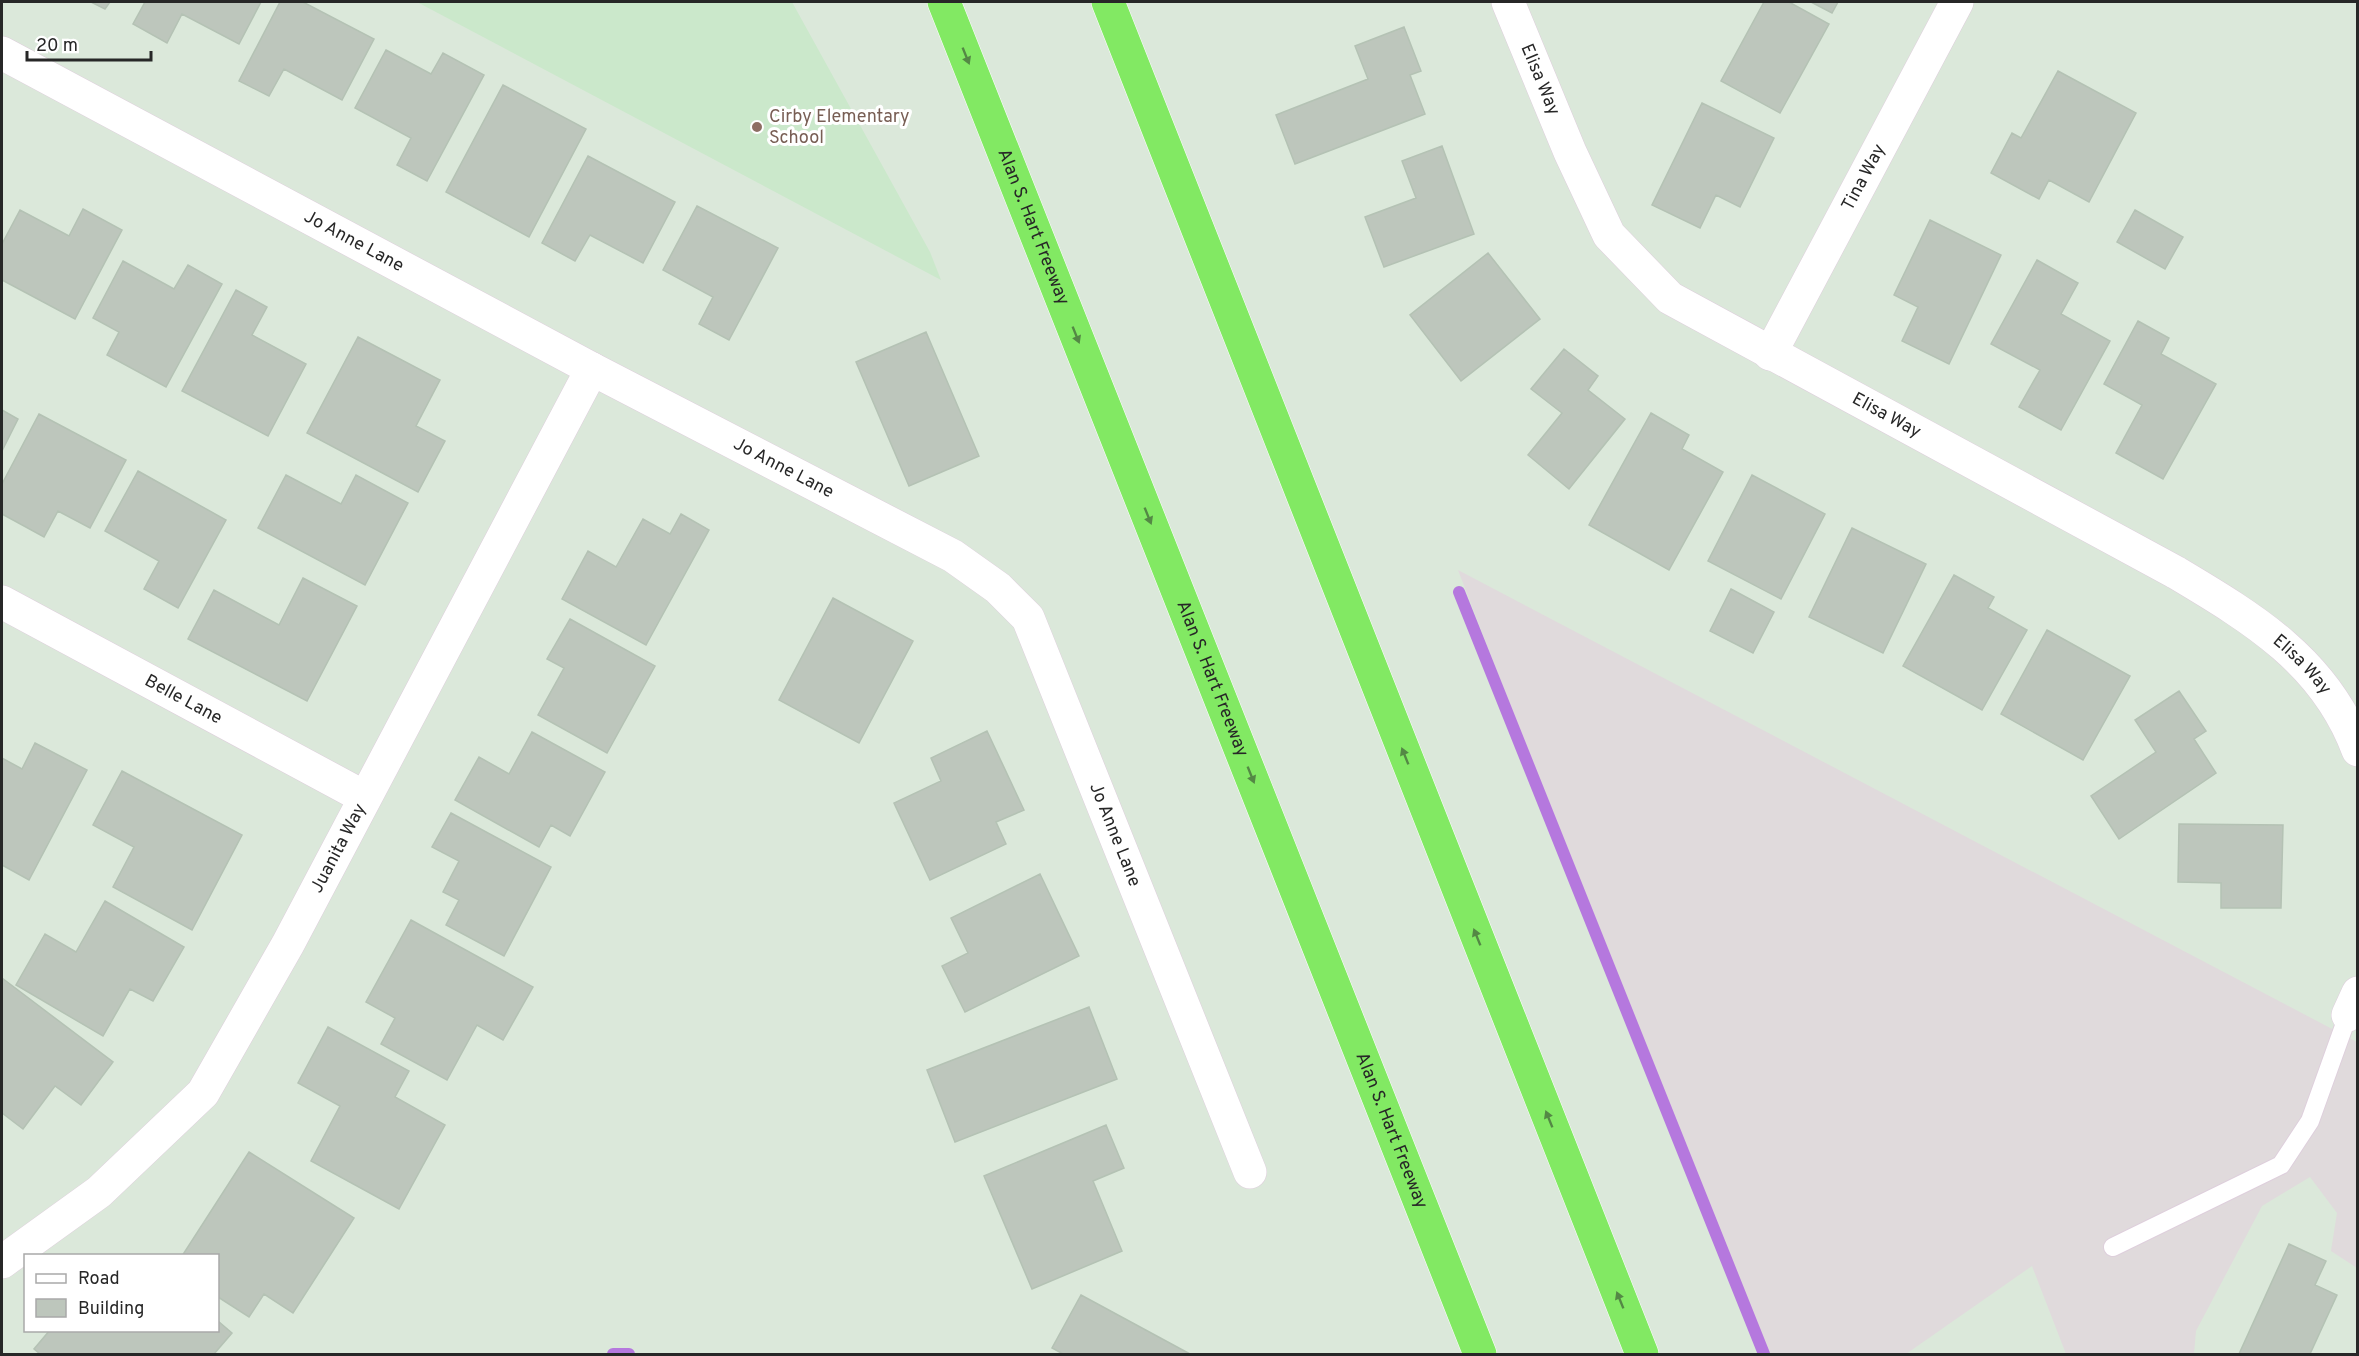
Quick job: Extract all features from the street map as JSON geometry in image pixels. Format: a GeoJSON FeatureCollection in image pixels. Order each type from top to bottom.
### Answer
{"type":"FeatureCollection","features":[{"type":"Feature","properties":{"kind":"highway","name":"Alan S. Hart Freeway"},"geometry":{"type":"LineString","coordinates":[[944,2],[1480,1354]]}},
{"type":"Feature","properties":{"kind":"highway"},"geometry":{"type":"LineString","coordinates":[[1108,2],[1642,1354]]}},
{"type":"Feature","properties":{"kind":"street","name":"Elisa Way"},"geometry":{"type":"LineString","coordinates":[[1508,2],[1570,152],[1608,235],[1670,298],[2175,572],[2247,615],[2311,668],[2352,733],[2358,750]]}},
{"type":"Feature","properties":{"kind":"street","name":"Tina Way"},"geometry":{"type":"LineString","coordinates":[[1770,354],[1957,2]]}},
{"type":"Feature","properties":{"kind":"street","name":"Jo Anne Lane"},"geometry":{"type":"LineString","coordinates":[[2,53],[592,369],[953,556],[998,588],[1028,618],[1250,1172]]}},
{"type":"Feature","properties":{"kind":"street","name":"Juanita Way"},"geometry":{"type":"LineString","coordinates":[[2,1262],[99,1192],[203,1094],[288,944],[592,369]]}},
{"type":"Feature","properties":{"kind":"street","name":"Belle Lane"},"geometry":{"type":"LineString","coordinates":[[2,602],[364,797]]}},
{"type":"Feature","properties":{"kind":"lane"},"geometry":{"type":"LineString","coordinates":[[2113,1247],[2281,1165],[2310,1121],[2353,1004]]}},
{"type":"Feature","properties":{"kind":"shaded area","name":"Cirby Elementary School"},"geometry":{"type":"Polygon","coordinates":[[[417,2],[792,2],[930,252],[941,280],[417,2]]]}},
{"type":"Feature","properties":{"kind":"shaded area"},"geometry":{"type":"Polygon","coordinates":[[[1458,570],[2357,1042],[2357,1268],[2331,1251],[2337,1213],[2310,1177],[2262,1206],[2196,1331],[2194,1354],[2066,1354],[2032,1266],[1906,1354],[1760,1354],[1458,570]]]}},
{"type":"Feature","properties":{"kind":"building"},"geometry":{"type":"Polygon","coordinates":[[[91,2],[110,2],[105,9],[91,2]]]}},
{"type":"Feature","properties":{"kind":"building"},"geometry":{"type":"Polygon","coordinates":[[[145,2],[261,2],[239,44],[182,14],[167,43],[133,24],[145,2]]]}},
{"type":"Feature","properties":{"kind":"building"},"geometry":{"type":"Polygon","coordinates":[[[280,2],[303,2],[374,39],[342,100],[284,69],[269,96],[239,81],[280,2]]]}},
{"type":"Feature","properties":{"kind":"building"},"geometry":{"type":"Polygon","coordinates":[[[1764,2],[1789,2],[1829,24],[1780,113],[1721,81],[1764,2]]]}},
{"type":"Feature","properties":{"kind":"building"},"geometry":{"type":"Polygon","coordinates":[[[1811,2],[1838,2],[1832,13],[1811,2]]]}},
{"type":"Feature","properties":{"kind":"building"},"geometry":{"type":"Polygon","coordinates":[[[1404,27],[1421,71],[1410,75],[1425,114],[1295,164],[1276,115],[1368,79],[1355,46],[1404,27]]]}},
{"type":"Feature","properties":{"kind":"building"},"geometry":{"type":"Polygon","coordinates":[[[386,50],[431,74],[443,53],[484,75],[427,181],[397,165],[411,138],[355,108],[386,50]]]}},
{"type":"Feature","properties":{"kind":"building"},"geometry":{"type":"Polygon","coordinates":[[[2058,71],[2136,113],[2089,202],[2049,180],[2039,199],[1991,173],[2012,133],[2021,138],[2058,71]]]}},
{"type":"Feature","properties":{"kind":"building"},"geometry":{"type":"Polygon","coordinates":[[[503,85],[586,129],[529,237],[446,192],[503,85]]]}},
{"type":"Feature","properties":{"kind":"building"},"geometry":{"type":"Polygon","coordinates":[[[1702,103],[1774,138],[1740,207],[1716,195],[1700,228],[1652,205],[1702,103]]]}},
{"type":"Feature","properties":{"kind":"building"},"geometry":{"type":"Polygon","coordinates":[[[1442,146],[1474,234],[1384,267],[1365,217],[1416,198],[1402,161],[1442,146]]]}},
{"type":"Feature","properties":{"kind":"building"},"geometry":{"type":"Polygon","coordinates":[[[588,156],[675,202],[643,263],[590,235],[575,261],[542,243],[588,156]]]}},
{"type":"Feature","properties":{"kind":"building"},"geometry":{"type":"Polygon","coordinates":[[[697,206],[778,248],[729,340],[699,324],[713,297],[663,270],[697,206]]]}},
{"type":"Feature","properties":{"kind":"building"},"geometry":{"type":"Polygon","coordinates":[[[83,209],[122,230],[75,319],[2,280],[2,244],[20,210],[69,236],[83,209]]]}},
{"type":"Feature","properties":{"kind":"building"},"geometry":{"type":"Polygon","coordinates":[[[2135,210],[2183,237],[2165,269],[2117,242],[2135,210]]]}},
{"type":"Feature","properties":{"kind":"building"},"geometry":{"type":"Polygon","coordinates":[[[1930,220],[2001,255],[1949,364],[1902,341],[1918,307],[1894,295],[1930,220]]]}},
{"type":"Feature","properties":{"kind":"building"},"geometry":{"type":"Polygon","coordinates":[[[1488,253],[1540,319],[1461,381],[1410,315],[1488,253]]]}},
{"type":"Feature","properties":{"kind":"building"},"geometry":{"type":"Polygon","coordinates":[[[2037,260],[2078,283],[2061,314],[2110,341],[2061,430],[2019,407],[2040,370],[1991,344],[2037,260]]]}},
{"type":"Feature","properties":{"kind":"building"},"geometry":{"type":"Polygon","coordinates":[[[123,261],[174,289],[188,265],[222,284],[166,387],[107,355],[119,332],[93,318],[123,261]]]}},
{"type":"Feature","properties":{"kind":"building"},"geometry":{"type":"Polygon","coordinates":[[[236,290],[267,307],[252,335],[306,364],[268,436],[182,391],[236,290]]]}},
{"type":"Feature","properties":{"kind":"building"},"geometry":{"type":"Polygon","coordinates":[[[2138,321],[2169,338],[2161,354],[2216,384],[2163,479],[2116,453],[2142,405],[2104,384],[2138,321]]]}},
{"type":"Feature","properties":{"kind":"building"},"geometry":{"type":"Polygon","coordinates":[[[926,332],[979,456],[909,486],[856,362],[926,332]]]}},
{"type":"Feature","properties":{"kind":"building"},"geometry":{"type":"Polygon","coordinates":[[[358,337],[440,380],[416,426],[445,441],[418,492],[307,433],[358,337]]]}},
{"type":"Feature","properties":{"kind":"building"},"geometry":{"type":"Polygon","coordinates":[[[1564,349],[1598,376],[1588,390],[1625,419],[1569,489],[1528,455],[1562,413],[1531,389],[1564,349]]]}},
{"type":"Feature","properties":{"kind":"building"},"geometry":{"type":"Polygon","coordinates":[[[2,410],[18,419],[2,451],[2,410]]]}},
{"type":"Feature","properties":{"kind":"building"},"geometry":{"type":"Polygon","coordinates":[[[1651,413],[1689,435],[1682,449],[1723,472],[1669,570],[1589,525],[1651,413]]]}},
{"type":"Feature","properties":{"kind":"building"},"geometry":{"type":"Polygon","coordinates":[[[39,414],[126,460],[90,528],[58,511],[44,537],[2,514],[2,484],[39,414]]]}},
{"type":"Feature","properties":{"kind":"building"},"geometry":{"type":"Polygon","coordinates":[[[138,471],[226,520],[178,608],[144,589],[159,561],[105,531],[138,471]]]}},
{"type":"Feature","properties":{"kind":"building"},"geometry":{"type":"Polygon","coordinates":[[[286,475],[341,504],[356,475],[408,503],[365,585],[258,528],[286,475]]]}},
{"type":"Feature","properties":{"kind":"building"},"geometry":{"type":"Polygon","coordinates":[[[1752,475],[1825,514],[1781,599],[1708,561],[1752,475]]]}},
{"type":"Feature","properties":{"kind":"building"},"geometry":{"type":"Polygon","coordinates":[[[681,514],[709,530],[646,645],[562,599],[588,551],[616,567],[643,519],[670,534],[681,514]]]}},
{"type":"Feature","properties":{"kind":"building"},"geometry":{"type":"Polygon","coordinates":[[[1852,528],[1926,564],[1883,653],[1809,617],[1852,528]]]}},
{"type":"Feature","properties":{"kind":"building"},"geometry":{"type":"Polygon","coordinates":[[[1954,575],[1994,597],[1988,608],[2027,630],[1982,710],[1903,666],[1954,575]]]}},
{"type":"Feature","properties":{"kind":"building"},"geometry":{"type":"Polygon","coordinates":[[[303,578],[357,606],[307,701],[188,639],[214,590],[279,625],[303,578]]]}},
{"type":"Feature","properties":{"kind":"building"},"geometry":{"type":"Polygon","coordinates":[[[1731,589],[1774,612],[1753,653],[1710,631],[1731,589]]]}},
{"type":"Feature","properties":{"kind":"building"},"geometry":{"type":"Polygon","coordinates":[[[833,598],[913,641],[859,743],[779,700],[833,598]]]}},
{"type":"Feature","properties":{"kind":"building"},"geometry":{"type":"Polygon","coordinates":[[[570,619],[655,666],[607,753],[538,715],[564,668],[547,659],[570,619]]]}},
{"type":"Feature","properties":{"kind":"building"},"geometry":{"type":"Polygon","coordinates":[[[2047,630],[2130,676],[2083,760],[2001,714],[2047,630]]]}},
{"type":"Feature","properties":{"kind":"building"},"geometry":{"type":"Polygon","coordinates":[[[2179,691],[2206,731],[2194,739],[2216,773],[2119,839],[2091,796],[2156,752],[2135,720],[2179,691]]]}},
{"type":"Feature","properties":{"kind":"building"},"geometry":{"type":"Polygon","coordinates":[[[987,731],[1024,810],[996,822],[1006,844],[930,880],[894,803],[941,781],[931,758],[987,731]]]}},
{"type":"Feature","properties":{"kind":"building"},"geometry":{"type":"Polygon","coordinates":[[[532,732],[605,772],[570,836],[551,825],[539,847],[455,800],[479,757],[509,774],[532,732]]]}},
{"type":"Feature","properties":{"kind":"building"},"geometry":{"type":"Polygon","coordinates":[[[35,743],[87,770],[29,880],[2,865],[2,758],[22,769],[35,743]]]}},
{"type":"Feature","properties":{"kind":"building"},"geometry":{"type":"Polygon","coordinates":[[[122,771],[242,835],[192,930],[113,887],[134,847],[93,825],[122,771]]]}},
{"type":"Feature","properties":{"kind":"building"},"geometry":{"type":"Polygon","coordinates":[[[451,813],[551,867],[504,956],[446,925],[459,900],[443,892],[459,861],[432,847],[451,813]]]}},
{"type":"Feature","properties":{"kind":"building"},"geometry":{"type":"Polygon","coordinates":[[[2179,824],[2283,825],[2281,908],[2221,908],[2221,883],[2178,882],[2179,824]]]}},
{"type":"Feature","properties":{"kind":"building"},"geometry":{"type":"Polygon","coordinates":[[[1040,874],[1079,956],[965,1012],[942,966],[968,953],[951,918],[1040,874]]]}},
{"type":"Feature","properties":{"kind":"building"},"geometry":{"type":"Polygon","coordinates":[[[105,901],[184,947],[153,1001],[130,989],[103,1036],[16,985],[45,934],[76,952],[105,901]]]}},
{"type":"Feature","properties":{"kind":"building"},"geometry":{"type":"Polygon","coordinates":[[[411,920],[533,987],[503,1040],[477,1025],[447,1080],[381,1044],[395,1018],[366,1002],[411,920]]]}},
{"type":"Feature","properties":{"kind":"building"},"geometry":{"type":"Polygon","coordinates":[[[2,978],[113,1062],[81,1105],[55,1086],[23,1129],[2,1113],[2,978]]]}},
{"type":"Feature","properties":{"kind":"building"},"geometry":{"type":"Polygon","coordinates":[[[1089,1007],[1117,1079],[955,1142],[927,1070],[1089,1007]]]}},
{"type":"Feature","properties":{"kind":"building"},"geometry":{"type":"Polygon","coordinates":[[[328,1027],[409,1071],[395,1097],[445,1125],[399,1209],[311,1161],[340,1106],[298,1083],[328,1027]]]}},
{"type":"Feature","properties":{"kind":"building"},"geometry":{"type":"Polygon","coordinates":[[[1106,1125],[1124,1168],[1093,1181],[1122,1251],[1032,1289],[984,1176],[1106,1125]]]}},
{"type":"Feature","properties":{"kind":"building"},"geometry":{"type":"Polygon","coordinates":[[[249,1152],[354,1218],[293,1313],[264,1294],[249,1317],[219,1298],[219,1254],[183,1254],[249,1152]]]}},
{"type":"Feature","properties":{"kind":"building"},"geometry":{"type":"Polygon","coordinates":[[[2289,1244],[2326,1261],[2315,1285],[2337,1295],[2310,1354],[2239,1354],[2289,1244]]]}},
{"type":"Feature","properties":{"kind":"building"},"geometry":{"type":"Polygon","coordinates":[[[1081,1295],[1190,1354],[1063,1354],[1052,1348],[1081,1295]]]}},
{"type":"Feature","properties":{"kind":"building"},"geometry":{"type":"Polygon","coordinates":[[[219,1322],[232,1333],[214,1354],[40,1354],[34,1349],[48,1332],[219,1332],[219,1322]]]}},
{"type":"Feature","properties":{"kind":"waterway"},"geometry":{"type":"LineString","coordinates":[[1459,592],[1764,1354]]}},
{"type":"Feature","properties":{"kind":"waterway"},"geometry":{"type":"LineString","coordinates":[[613,1354],[629,1354]]}},
{"type":"Feature","properties":{"kind":"place","name":"Cirby Elementary School"},"geometry":{"type":"Point","coordinates":[757,127]}}]}
